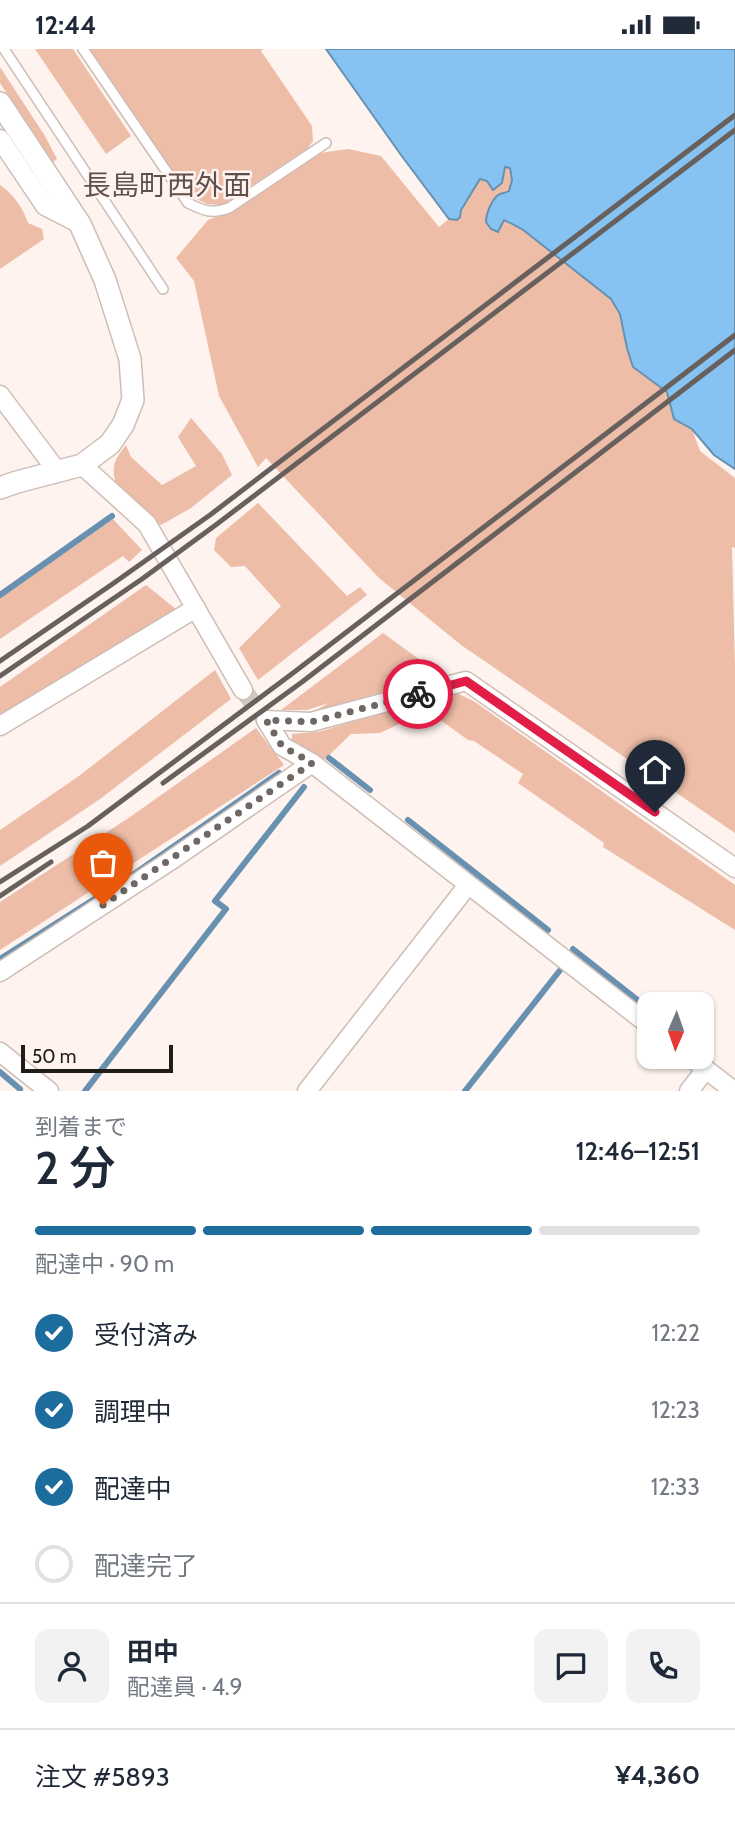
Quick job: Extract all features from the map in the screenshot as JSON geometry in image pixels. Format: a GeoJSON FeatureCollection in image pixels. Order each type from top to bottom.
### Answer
{"type":"FeatureCollection","features":[{"type":"Feature","properties":{"kind":"street"},"geometry":{"type":"LineString","coordinates":[[0,103],[80,224],[105,280],[130,359],[132,400],[123,425],[110,445],[82,465],[0,488]]}},
{"type":"Feature","properties":{"kind":"street"},"geometry":{"type":"LineString","coordinates":[[0,139],[45,206],[80,224]]}},
{"type":"Feature","properties":{"kind":"street"},"geometry":{"type":"LineString","coordinates":[[0,395],[57,471]]}},
{"type":"Feature","properties":{"kind":"street"},"geometry":{"type":"LineString","coordinates":[[82,465],[147,524],[243,690]]}},
{"type":"Feature","properties":{"kind":"street"},"geometry":{"type":"LineString","coordinates":[[0,726],[196,608]]}},
{"type":"Feature","properties":{"kind":"street"},"geometry":{"type":"LineString","coordinates":[[637,1016],[312,763],[282,746],[266,720],[311,722],[466,681],[735,868]]}},
{"type":"Feature","properties":{"kind":"street"},"geometry":{"type":"LineString","coordinates":[[0,972],[170,861],[312,763]]}},
{"type":"Feature","properties":{"kind":"street"},"geometry":{"type":"LineString","coordinates":[[307,1091],[468,885]]}},
{"type":"Feature","properties":{"kind":"street"},"geometry":{"type":"LineString","coordinates":[[0,1052],[49,1091]]}},
{"type":"Feature","properties":{"kind":"street"},"geometry":{"type":"LineString","coordinates":[[689,1091],[706,1069],[734,1091]]}},
{"type":"Feature","properties":{"kind":"lane"},"geometry":{"type":"LineString","coordinates":[[4,49],[163,289]]}},
{"type":"Feature","properties":{"kind":"lane"},"geometry":{"type":"LineString","coordinates":[[83,49],[188,203],[201,210],[217,212],[229,208],[326,143]]}},
{"type":"Feature","properties":{"kind":"shaded area"},"geometry":{"type":"Polygon","coordinates":[[[35,49],[73,49],[131,136],[106,154],[35,49]]]}},
{"type":"Feature","properties":{"kind":"shaded area"},"geometry":{"type":"Polygon","coordinates":[[[89,49],[263,49],[261,51],[312,126],[313,141],[308,148],[223,205],[207,204],[192,197],[142,130],[89,49]]]}},
{"type":"Feature","properties":{"kind":"shaded area"},"geometry":{"type":"Polygon","coordinates":[[[0,67],[45,136],[57,159],[52,163],[0,83],[0,67]]]}},
{"type":"Feature","properties":{"kind":"shaded area"},"geometry":{"type":"Polygon","coordinates":[[[348,149],[381,156],[439,227],[449,219],[456,220],[460,217],[461,210],[480,179],[487,181],[505,167],[510,168],[512,180],[509,192],[494,201],[486,216],[498,231],[504,220],[522,229],[611,299],[620,314],[633,367],[667,392],[674,419],[692,429],[700,451],[735,478],[735,548],[732,547],[735,833],[461,645],[379,578],[266,458],[258,467],[219,396],[194,281],[176,258],[208,220],[222,215],[320,153],[348,149]]]}},
{"type":"Feature","properties":{"kind":"shaded area"},"geometry":{"type":"Polygon","coordinates":[[[0,185],[17,201],[28,223],[42,229],[44,239],[0,269],[0,185]]]}},
{"type":"Feature","properties":{"kind":"shaded area"},"geometry":{"type":"Polygon","coordinates":[[[191,418],[222,454],[232,475],[191,508],[161,525],[116,483],[115,463],[126,445],[131,457],[162,485],[196,466],[178,437],[191,418]]]}},
{"type":"Feature","properties":{"kind":"shaded area"},"geometry":{"type":"Polygon","coordinates":[[[258,503],[347,596],[360,587],[367,595],[258,680],[239,648],[281,606],[245,566],[231,567],[214,550],[216,538],[258,503]]]}},
{"type":"Feature","properties":{"kind":"shaded area"},"geometry":{"type":"Polygon","coordinates":[[[113,519],[142,550],[129,562],[123,556],[0,639],[0,598],[113,519]]]}},
{"type":"Feature","properties":{"kind":"shaded area"},"geometry":{"type":"Polygon","coordinates":[[[146,585],[176,609],[0,718],[0,687],[146,585]]]}},
{"type":"Feature","properties":{"kind":"shaded area"},"geometry":{"type":"Polygon","coordinates":[[[383,633],[438,673],[428,679],[311,713],[329,703],[307,710],[281,710],[383,633]]]}},
{"type":"Feature","properties":{"kind":"shaded area"},"geometry":{"type":"Polygon","coordinates":[[[215,670],[231,699],[100,799],[0,866],[0,830],[79,776],[215,670]]]}},
{"type":"Feature","properties":{"kind":"shaded area"},"geometry":{"type":"Polygon","coordinates":[[[459,694],[475,702],[735,885],[735,930],[603,847],[604,843],[518,783],[523,774],[439,719],[416,716],[380,733],[351,734],[323,761],[292,740],[292,734],[318,732],[444,695],[459,694]]]}},
{"type":"Feature","properties":{"kind":"shaded area"},"geometry":{"type":"Polygon","coordinates":[[[256,728],[284,765],[0,950],[0,902],[130,817],[256,728]]]}},
{"type":"Feature","properties":{"kind":"water"},"geometry":{"type":"Polygon","coordinates":[[[326,49],[735,49],[735,469],[714,455],[692,429],[674,419],[667,392],[633,367],[620,314],[611,299],[522,229],[504,220],[498,232],[491,229],[486,222],[488,212],[498,195],[509,191],[512,180],[510,168],[505,167],[502,183],[493,190],[487,181],[480,179],[461,210],[460,217],[457,220],[449,219],[326,49]]]}},
{"type":"Feature","properties":{"kind":"waterway"},"geometry":{"type":"LineString","coordinates":[[0,595],[112,516]]}},
{"type":"Feature","properties":{"kind":"waterway"},"geometry":{"type":"LineString","coordinates":[[329,758],[370,790]]}},
{"type":"Feature","properties":{"kind":"waterway"},"geometry":{"type":"LineString","coordinates":[[0,959],[137,872],[279,773]]}},
{"type":"Feature","properties":{"kind":"waterway"},"geometry":{"type":"LineString","coordinates":[[85,1091],[226,909],[215,901],[304,787]]}},
{"type":"Feature","properties":{"kind":"waterway"},"geometry":{"type":"LineString","coordinates":[[408,820],[548,930]]}},
{"type":"Feature","properties":{"kind":"waterway"},"geometry":{"type":"LineString","coordinates":[[573,949],[637,1000]]}},
{"type":"Feature","properties":{"kind":"waterway"},"geometry":{"type":"LineString","coordinates":[[465,1091],[561,969]]}},
{"type":"Feature","properties":{"kind":"waterway"},"geometry":{"type":"LineString","coordinates":[[0,1072],[20,1089]]}},
{"type":"Feature","properties":{"kind":"tunnel"},"geometry":{"type":"LineString","coordinates":[[243,690],[266,720]]}},
{"type":"Feature","properties":{"kind":"railway"},"geometry":{"type":"LineString","coordinates":[[0,661],[210,515],[735,115]]}},
{"type":"Feature","properties":{"kind":"railway"},"geometry":{"type":"LineString","coordinates":[[0,676],[217,524],[735,130]]}},
{"type":"Feature","properties":{"kind":"railway"},"geometry":{"type":"LineString","coordinates":[[0,882],[88,826],[735,335]]}},
{"type":"Feature","properties":{"kind":"railway"},"geometry":{"type":"LineString","coordinates":[[163,783],[302,682],[735,350]]}},
{"type":"Feature","properties":{"kind":"railway"},"geometry":{"type":"LineString","coordinates":[[0,896],[51,862]]}},
{"type":"Feature","properties":{"kind":"way so far"},"geometry":{"type":"LineString","coordinates":[[103,905],[312,763],[282,746],[266,720],[311,722],[418,694]]}},
{"type":"Feature","properties":{"kind":"district","name":"長島町西外面"},"geometry":{"type":"Point","coordinates":[167,185]}},
{"type":"Feature","properties":{"kind":"route"},"geometry":{"type":"LineString","coordinates":[[418,694],[466,681],[655,812]]}}]}
